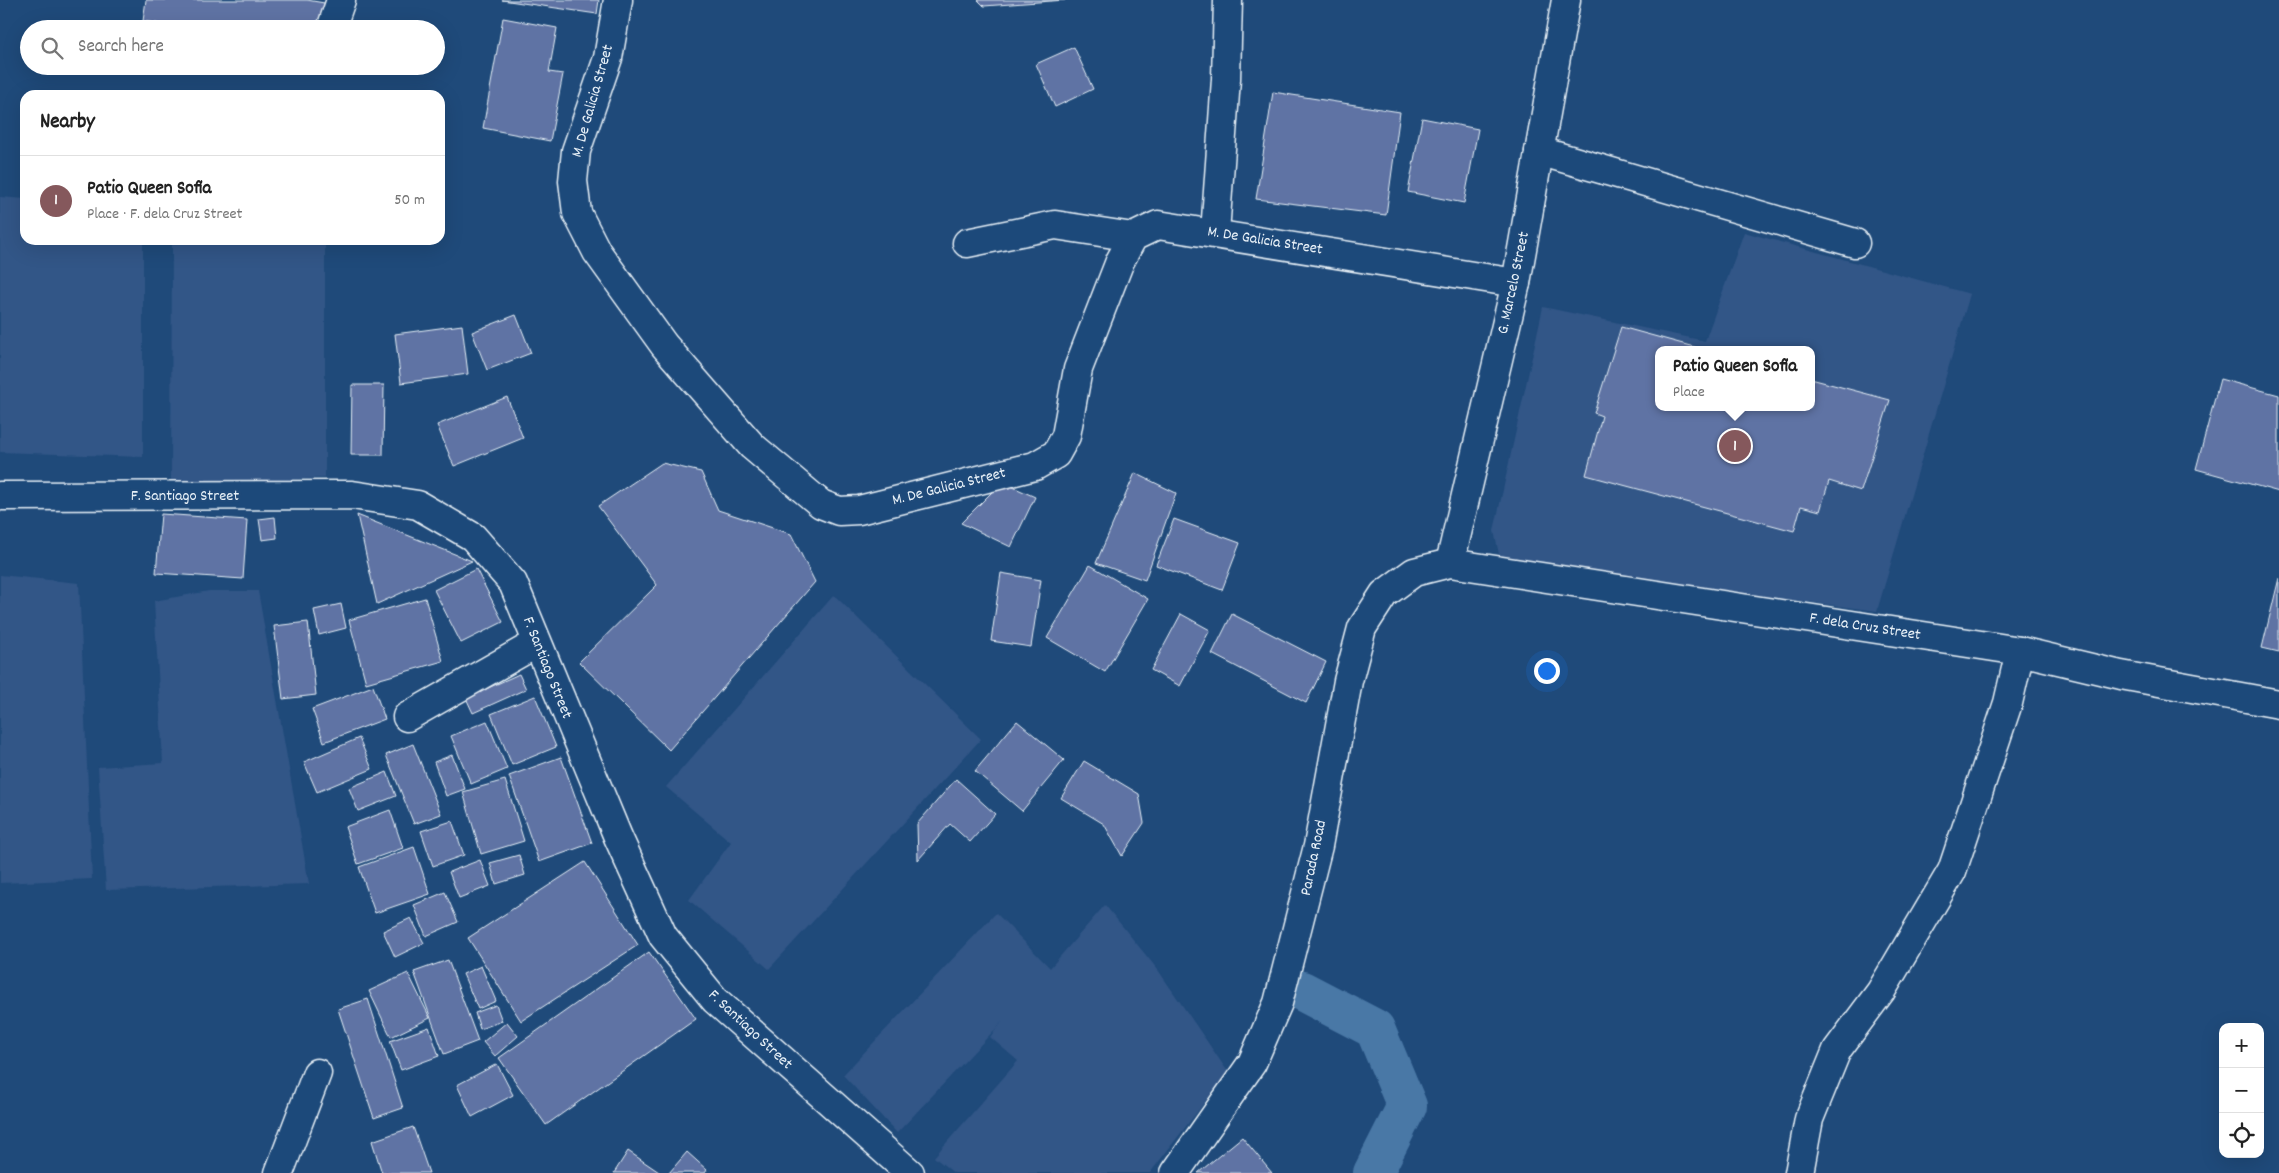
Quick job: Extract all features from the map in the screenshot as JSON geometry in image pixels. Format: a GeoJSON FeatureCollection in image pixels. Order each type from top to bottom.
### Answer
{"type":"FeatureCollection","features":[{"type":"Feature","properties":{"kind":"street"},"geometry":{"type":"LineString","coordinates":[[335,20],[341,0]]}},
{"type":"Feature","properties":{"kind":"street","name":"M. De Galicia Street"},"geometry":{"type":"LineString","coordinates":[[618,0],[608,58],[576,151],[573,181],[577,213],[598,252],[664,345],[752,446],[821,504],[839,511],[858,510],[1035,466],[1056,454],[1066,436],[1078,369],[1120,261],[1133,237],[1158,225],[1516,283]]}},
{"type":"Feature","properties":{"kind":"street"},"geometry":{"type":"LineString","coordinates":[[1216,233],[1226,79],[1228,0]]}},
{"type":"Feature","properties":{"kind":"street","name":"G. Marcelo Street"},"geometry":{"type":"LineString","coordinates":[[1450,563],[1516,283],[1566,0]]}},
{"type":"Feature","properties":{"kind":"street"},"geometry":{"type":"LineString","coordinates":[[1539,151],[1855,243]]}},
{"type":"Feature","properties":{"kind":"street"},"geometry":{"type":"LineString","coordinates":[[967,243],[1056,225],[1133,237]]}},
{"type":"Feature","properties":{"kind":"street","name":"F. Santiago Street"},"geometry":{"type":"LineString","coordinates":[[0,496],[352,495],[418,505],[472,537],[513,583],[618,837],[663,936],[714,1000],[910,1173]]}},
{"type":"Feature","properties":{"kind":"street","name":"F. dela Cruz Street"},"geometry":{"type":"LineString","coordinates":[[1450,563],[2020,651],[2121,675],[2279,704]]}},
{"type":"Feature","properties":{"kind":"street","name":"Parada Road"},"geometry":{"type":"LineString","coordinates":[[1175,1173],[1252,1062],[1278,1003],[1318,846],[1348,681],[1362,628],[1384,594],[1414,572],[1450,563]]}},
{"type":"Feature","properties":{"kind":"street"},"geometry":{"type":"LineString","coordinates":[[407,717],[537,643]]}},
{"type":"Feature","properties":{"kind":"street"},"geometry":{"type":"LineString","coordinates":[[1799,1173],[1808,1119],[1837,1050],[1881,992],[1952,871],[2008,703],[2020,651]]}},
{"type":"Feature","properties":{"kind":"street"},"geometry":{"type":"LineString","coordinates":[[278,1173],[317,1073]]}},
{"type":"Feature","properties":{"kind":"shaded area"},"geometry":{"type":"Polygon","coordinates":[[[0,197],[20,199],[20,245],[143,245],[143,457],[0,452],[0,197]]]}},
{"type":"Feature","properties":{"kind":"shaded area"},"geometry":{"type":"Polygon","coordinates":[[[1744,232],[1970,294],[1877,611],[1515,564],[1499,554],[1494,531],[1543,307],[1705,341],[1744,232]]]}},
{"type":"Feature","properties":{"kind":"shaded area"},"geometry":{"type":"Polygon","coordinates":[[[172,245],[325,245],[325,478],[171,484],[172,245]]]}},
{"type":"Feature","properties":{"kind":"shaded area"},"geometry":{"type":"Polygon","coordinates":[[[0,575],[79,583],[92,879],[0,883],[0,575]]]}},
{"type":"Feature","properties":{"kind":"shaded area"},"geometry":{"type":"Polygon","coordinates":[[[209,591],[258,591],[309,884],[106,890],[98,767],[163,763],[154,601],[209,591]]]}},
{"type":"Feature","properties":{"kind":"shaded area"},"geometry":{"type":"Polygon","coordinates":[[[834,595],[981,739],[769,969],[689,900],[731,842],[666,787],[834,595]]]}},
{"type":"Feature","properties":{"kind":"shaded area"},"geometry":{"type":"Polygon","coordinates":[[[1105,905],[1158,970],[1228,1072],[1150,1173],[954,1173],[934,1157],[1018,1061],[990,1037],[1002,1022],[897,1133],[843,1075],[996,913],[1050,968],[1105,905]]]}},
{"type":"Feature","properties":{"kind":"building"},"geometry":{"type":"Polygon","coordinates":[[[146,0],[307,0],[330,4],[327,20],[143,20],[146,0]]]}},
{"type":"Feature","properties":{"kind":"building"},"geometry":{"type":"Polygon","coordinates":[[[502,0],[599,0],[597,14],[502,0]]]}},
{"type":"Feature","properties":{"kind":"building"},"geometry":{"type":"Polygon","coordinates":[[[978,0],[1065,0],[984,6],[978,0]]]}},
{"type":"Feature","properties":{"kind":"building"},"geometry":{"type":"Polygon","coordinates":[[[503,18],[557,28],[549,72],[563,74],[550,141],[483,128],[503,18]]]}},
{"type":"Feature","properties":{"kind":"building"},"geometry":{"type":"Polygon","coordinates":[[[1074,47],[1093,89],[1055,107],[1036,64],[1074,47]]]}},
{"type":"Feature","properties":{"kind":"building"},"geometry":{"type":"Polygon","coordinates":[[[1273,92],[1400,112],[1386,215],[1256,199],[1273,92]]]}},
{"type":"Feature","properties":{"kind":"building"},"geometry":{"type":"Polygon","coordinates":[[[1422,118],[1478,129],[1464,203],[1408,192],[1422,118]]]}},
{"type":"Feature","properties":{"kind":"building"},"geometry":{"type":"Polygon","coordinates":[[[516,315],[531,353],[487,370],[472,332],[516,315]]]}},
{"type":"Feature","properties":{"kind":"building"},"geometry":{"type":"Polygon","coordinates":[[[462,325],[468,374],[401,383],[395,334],[462,325]]]}},
{"type":"Feature","properties":{"kind":"building"},"geometry":{"type":"Polygon","coordinates":[[[1621,327],[1690,346],[1655,346],[1655,411],[1815,411],[1815,380],[1890,400],[1861,491],[1829,481],[1820,511],[1801,506],[1794,531],[1586,475],[1602,416],[1594,413],[1621,327]]]}},
{"type":"Feature","properties":{"kind":"building"},"geometry":{"type":"Polygon","coordinates":[[[2220,379],[2279,395],[2279,492],[2196,469],[2220,379]]]}},
{"type":"Feature","properties":{"kind":"building"},"geometry":{"type":"Polygon","coordinates":[[[352,385],[384,385],[383,455],[351,455],[352,385]]]}},
{"type":"Feature","properties":{"kind":"building"},"geometry":{"type":"Polygon","coordinates":[[[507,397],[523,438],[454,466],[437,425],[507,397]]]}},
{"type":"Feature","properties":{"kind":"building"},"geometry":{"type":"Polygon","coordinates":[[[662,463],[701,472],[718,510],[791,534],[815,582],[669,750],[579,662],[657,585],[598,506],[662,463]]]}},
{"type":"Feature","properties":{"kind":"building"},"geometry":{"type":"Polygon","coordinates":[[[1135,473],[1176,493],[1145,580],[1096,563],[1135,473]]]}},
{"type":"Feature","properties":{"kind":"building"},"geometry":{"type":"Polygon","coordinates":[[[1002,482],[1035,497],[1011,547],[961,523],[1002,482]]]}},
{"type":"Feature","properties":{"kind":"building"},"geometry":{"type":"Polygon","coordinates":[[[161,514],[247,520],[243,579],[156,573],[161,514]]]}},
{"type":"Feature","properties":{"kind":"building"},"geometry":{"type":"Polygon","coordinates":[[[357,515],[472,561],[377,604],[357,515]]]}},
{"type":"Feature","properties":{"kind":"building"},"geometry":{"type":"Polygon","coordinates":[[[275,517],[277,538],[262,540],[259,519],[275,517]]]}},
{"type":"Feature","properties":{"kind":"building"},"geometry":{"type":"Polygon","coordinates":[[[1174,519],[1240,543],[1222,590],[1156,565],[1174,519]]]}},
{"type":"Feature","properties":{"kind":"building"},"geometry":{"type":"Polygon","coordinates":[[[1090,565],[1148,599],[1105,672],[1047,638],[1090,565]]]}},
{"type":"Feature","properties":{"kind":"building"},"geometry":{"type":"Polygon","coordinates":[[[476,569],[503,622],[461,643],[434,590],[476,569]]]}},
{"type":"Feature","properties":{"kind":"building"},"geometry":{"type":"Polygon","coordinates":[[[1001,573],[1041,580],[1031,647],[991,641],[1001,573]]]}},
{"type":"Feature","properties":{"kind":"building"},"geometry":{"type":"Polygon","coordinates":[[[2279,578],[2279,652],[2262,648],[2279,578]]]}},
{"type":"Feature","properties":{"kind":"building"},"geometry":{"type":"Polygon","coordinates":[[[425,598],[443,661],[366,683],[349,620],[425,598]]]}},
{"type":"Feature","properties":{"kind":"building"},"geometry":{"type":"Polygon","coordinates":[[[341,604],[346,628],[319,635],[314,610],[341,604]]]}},
{"type":"Feature","properties":{"kind":"building"},"geometry":{"type":"Polygon","coordinates":[[[1181,614],[1210,630],[1180,686],[1151,670],[1181,614]]]}},
{"type":"Feature","properties":{"kind":"building"},"geometry":{"type":"Polygon","coordinates":[[[1232,614],[1326,662],[1306,703],[1212,654],[1232,614]]]}},
{"type":"Feature","properties":{"kind":"building"},"geometry":{"type":"Polygon","coordinates":[[[308,622],[316,695],[283,699],[274,626],[308,622]]]}},
{"type":"Feature","properties":{"kind":"building"},"geometry":{"type":"Polygon","coordinates":[[[519,674],[526,689],[473,713],[466,698],[519,674]]]}},
{"type":"Feature","properties":{"kind":"building"},"geometry":{"type":"Polygon","coordinates":[[[373,686],[385,719],[324,742],[312,709],[373,686]]]}},
{"type":"Feature","properties":{"kind":"building"},"geometry":{"type":"Polygon","coordinates":[[[535,696],[556,747],[512,765],[491,714],[535,696]]]}},
{"type":"Feature","properties":{"kind":"building"},"geometry":{"type":"Polygon","coordinates":[[[487,721],[507,769],[471,784],[451,736],[487,721]]]}},
{"type":"Feature","properties":{"kind":"building"},"geometry":{"type":"Polygon","coordinates":[[[1017,721],[1064,760],[1022,811],[975,771],[1017,721]]]}},
{"type":"Feature","properties":{"kind":"building"},"geometry":{"type":"Polygon","coordinates":[[[359,738],[372,769],[317,792],[304,762],[359,738]]]}},
{"type":"Feature","properties":{"kind":"building"},"geometry":{"type":"Polygon","coordinates":[[[413,744],[441,814],[414,824],[386,755],[413,744]]]}},
{"type":"Feature","properties":{"kind":"building"},"geometry":{"type":"Polygon","coordinates":[[[452,755],[465,789],[446,796],[434,762],[452,755]]]}},
{"type":"Feature","properties":{"kind":"building"},"geometry":{"type":"Polygon","coordinates":[[[561,757],[592,843],[539,862],[509,776],[561,757]]]}},
{"type":"Feature","properties":{"kind":"building"},"geometry":{"type":"Polygon","coordinates":[[[1084,761],[1139,794],[1144,823],[1122,856],[1104,824],[1061,798],[1084,761]]]}},
{"type":"Feature","properties":{"kind":"building"},"geometry":{"type":"Polygon","coordinates":[[[387,772],[396,796],[358,811],[349,788],[387,772]]]}},
{"type":"Feature","properties":{"kind":"building"},"geometry":{"type":"Polygon","coordinates":[[[956,779],[995,814],[970,842],[950,824],[918,860],[917,824],[956,779]]]}},
{"type":"Feature","properties":{"kind":"building"},"geometry":{"type":"Polygon","coordinates":[[[505,780],[524,841],[481,854],[463,792],[505,780]]]}},
{"type":"Feature","properties":{"kind":"building"},"geometry":{"type":"Polygon","coordinates":[[[390,810],[403,848],[358,864],[345,827],[390,810]]]}},
{"type":"Feature","properties":{"kind":"building"},"geometry":{"type":"Polygon","coordinates":[[[452,821],[464,855],[433,866],[421,831],[452,821]]]}},
{"type":"Feature","properties":{"kind":"building"},"geometry":{"type":"Polygon","coordinates":[[[414,847],[430,894],[375,913],[359,867],[414,847]]]}},
{"type":"Feature","properties":{"kind":"building"},"geometry":{"type":"Polygon","coordinates":[[[519,855],[525,875],[496,884],[490,863],[519,855]]]}},
{"type":"Feature","properties":{"kind":"building"},"geometry":{"type":"Polygon","coordinates":[[[480,860],[490,886],[459,898],[449,872],[480,860]]]}},
{"type":"Feature","properties":{"kind":"building"},"geometry":{"type":"Polygon","coordinates":[[[585,862],[638,945],[521,1021],[468,938],[585,862]]]}},
{"type":"Feature","properties":{"kind":"building"},"geometry":{"type":"Polygon","coordinates":[[[445,892],[458,922],[426,936],[414,905],[445,892]]]}},
{"type":"Feature","properties":{"kind":"building"},"geometry":{"type":"Polygon","coordinates":[[[411,918],[424,943],[395,957],[383,931],[411,918]]]}},
{"type":"Feature","properties":{"kind":"building"},"geometry":{"type":"Polygon","coordinates":[[[649,952],[696,1019],[546,1125],[499,1058],[649,952]]]}},
{"type":"Feature","properties":{"kind":"building"},"geometry":{"type":"Polygon","coordinates":[[[448,960],[478,1041],[444,1054],[414,972],[448,960]]]}},
{"type":"Feature","properties":{"kind":"building"},"geometry":{"type":"Polygon","coordinates":[[[481,966],[496,1001],[478,1009],[463,974],[481,966]]]}},
{"type":"Feature","properties":{"kind":"building"},"geometry":{"type":"Polygon","coordinates":[[[408,973],[430,1018],[391,1037],[369,991],[408,973]]]}},
{"type":"Feature","properties":{"kind":"building"},"geometry":{"type":"Polygon","coordinates":[[[368,999],[403,1108],[374,1118],[338,1009],[368,999]]]}},
{"type":"Feature","properties":{"kind":"building"},"geometry":{"type":"Polygon","coordinates":[[[496,1005],[502,1021],[480,1029],[475,1013],[496,1005]]]}},
{"type":"Feature","properties":{"kind":"building"},"geometry":{"type":"Polygon","coordinates":[[[507,1022],[518,1036],[495,1056],[483,1042],[507,1022]]]}},
{"type":"Feature","properties":{"kind":"building"},"geometry":{"type":"Polygon","coordinates":[[[429,1027],[439,1056],[401,1070],[390,1041],[429,1027]]]}},
{"type":"Feature","properties":{"kind":"building"},"geometry":{"type":"Polygon","coordinates":[[[497,1064],[513,1095],[472,1117],[457,1085],[497,1064]]]}},
{"type":"Feature","properties":{"kind":"building"},"geometry":{"type":"Polygon","coordinates":[[[413,1127],[429,1173],[382,1173],[372,1141],[413,1127]]]}},
{"type":"Feature","properties":{"kind":"building"},"geometry":{"type":"Polygon","coordinates":[[[1242,1137],[1272,1173],[1198,1173],[1242,1137]]]}},
{"type":"Feature","properties":{"kind":"building"},"geometry":{"type":"Polygon","coordinates":[[[628,1151],[659,1172],[659,1173],[614,1173],[628,1151]]]}},
{"type":"Feature","properties":{"kind":"building"},"geometry":{"type":"Polygon","coordinates":[[[687,1152],[707,1170],[705,1173],[669,1173],[687,1152]]]}},
{"type":"Feature","properties":{"kind":"waterway"},"geometry":{"type":"LineString","coordinates":[[1302,991],[1375,1029],[1407,1106],[1373,1173]]}},
{"type":"Feature","properties":{"kind":"place","name":"Patio Queen Sofia"},"geometry":{"type":"Point","coordinates":[1735,446]}}]}
